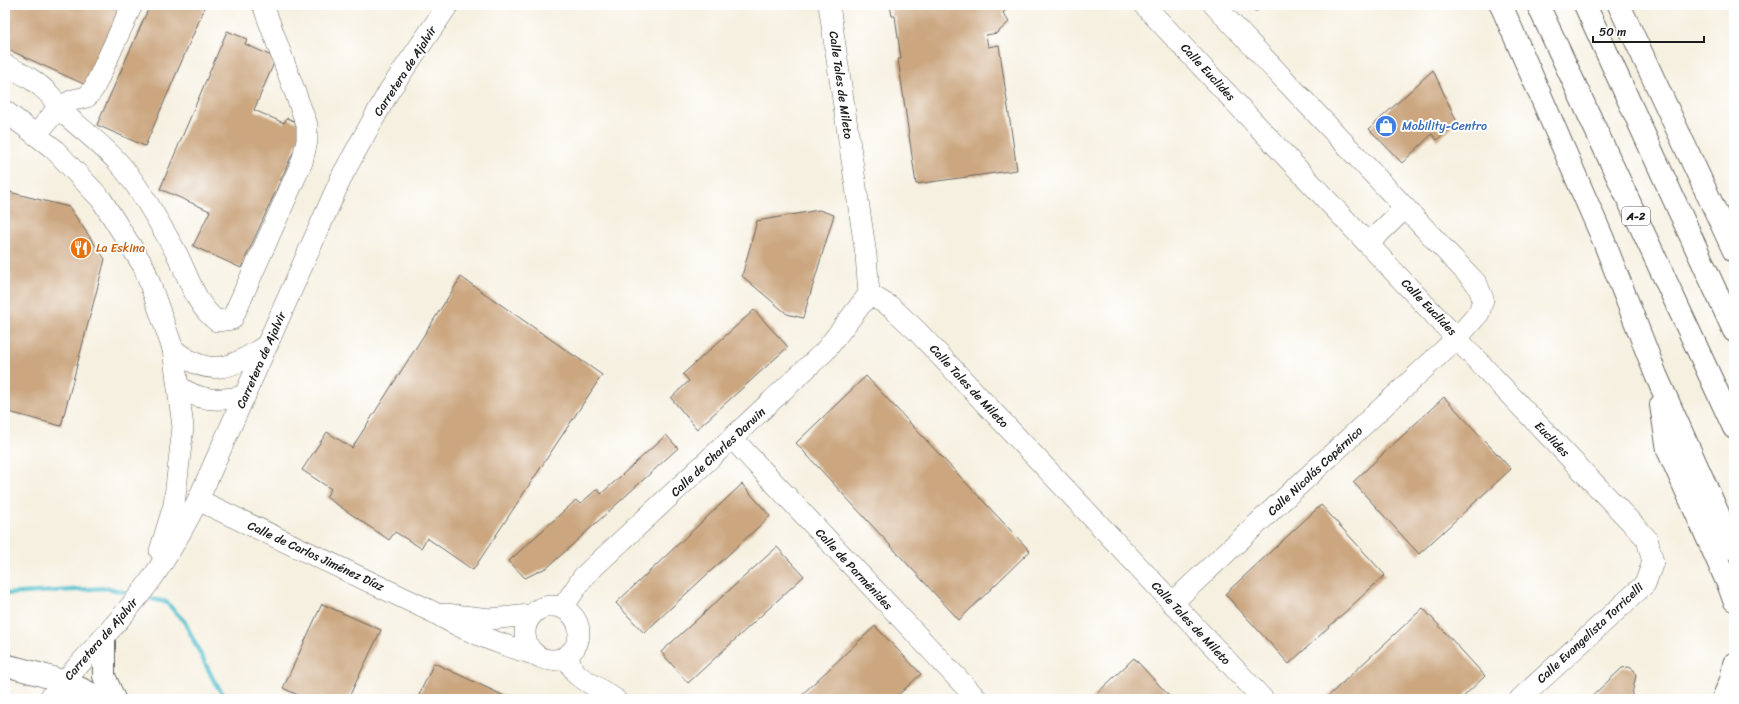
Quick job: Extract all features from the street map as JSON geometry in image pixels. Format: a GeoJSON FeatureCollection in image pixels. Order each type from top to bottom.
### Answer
{"type":"FeatureCollection","features":[{"type":"Feature","properties":{"kind":"highway"},"geometry":{"type":"LineString","coordinates":[[1501,5],[1603,239],[1656,374],[1734,549]]}},
{"type":"Feature","properties":{"kind":"highway","name":"A-2"},"geometry":{"type":"LineString","coordinates":[[1538,5],[1734,428]]}},
{"type":"Feature","properties":{"kind":"highway"},"geometry":{"type":"LineString","coordinates":[[1585,5],[1734,331]]}},
{"type":"Feature","properties":{"kind":"highway"},"geometry":{"type":"LineString","coordinates":[[1619,5],[1734,250]]}},
{"type":"Feature","properties":{"kind":"highway"},"geometry":{"type":"LineString","coordinates":[[1656,374],[1668,450],[1734,600]]}},
{"type":"Feature","properties":{"kind":"highway"},"geometry":{"type":"LineString","coordinates":[[104,638],[104,676],[114,699]]}},
{"type":"Feature","properties":{"kind":"highway"},"geometry":{"type":"LineString","coordinates":[[1723,699],[1731,680],[1734,664]]}},
{"type":"Feature","properties":{"kind":"highway"},"geometry":{"type":"LineString","coordinates":[[5,665],[64,681],[79,687],[100,699]]}},
{"type":"Feature","properties":{"kind":"street"},"geometry":{"type":"LineString","coordinates":[[36,135],[58,108],[73,100],[87,97],[94,88],[132,5]]}},
{"type":"Feature","properties":{"kind":"street"},"geometry":{"type":"LineString","coordinates":[[5,65],[35,80],[52,97],[58,108],[86,131],[117,161],[151,208],[178,254],[201,305],[217,321],[232,319],[302,162],[307,141],[306,125],[263,5]]}},
{"type":"Feature","properties":{"kind":"street","name":"Carretera de Ajalvir"},"geometry":{"type":"LineString","coordinates":[[49,699],[104,638],[148,583],[182,530],[198,500],[343,174],[389,91],[448,5]]}},
{"type":"Feature","properties":{"kind":"street","name":"Calle Tales de Mileto"},"geometry":{"type":"LineString","coordinates":[[829,5],[866,255],[869,294],[891,307],[917,332],[1263,699]]}},
{"type":"Feature","properties":{"kind":"street","name":"Calle Euclides"},"geometry":{"type":"LineString","coordinates":[[1144,5],[1457,338],[1479,313],[1483,299],[1477,284],[1214,5]]}},
{"type":"Feature","properties":{"kind":"street"},"geometry":{"type":"LineString","coordinates":[[5,111],[54,149],[101,199],[144,267],[173,348],[183,427],[174,504],[166,536],[148,583]]}},
{"type":"Feature","properties":{"kind":"street"},"geometry":{"type":"LineString","coordinates":[[1369,243],[1405,208]]}},
{"type":"Feature","properties":{"kind":"street","name":"Calle de Charles Darwin"},"geometry":{"type":"LineString","coordinates":[[563,607],[584,576],[825,351],[869,294]]}},
{"type":"Feature","properties":{"kind":"street","name":"Euclides"},"geometry":{"type":"LineString","coordinates":[[1457,338],[1647,539]]}},
{"type":"Feature","properties":{"kind":"street","name":"Calle Nicolás Copérnico"},"geometry":{"type":"LineString","coordinates":[[1172,603],[1457,338]]}},
{"type":"Feature","properties":{"kind":"street"},"geometry":{"type":"LineString","coordinates":[[173,348],[185,359],[200,366],[212,368],[238,363],[268,344]]}},
{"type":"Feature","properties":{"kind":"street"},"geometry":{"type":"LineString","coordinates":[[178,386],[188,393],[203,398],[228,399],[249,387],[247,369],[238,363]]}},
{"type":"Feature","properties":{"kind":"street","name":"Calle de Parménides"},"geometry":{"type":"LineString","coordinates":[[732,438],[977,699]]}},
{"type":"Feature","properties":{"kind":"street","name":"Calle de Carlos Jiménez Díaz"},"geometry":{"type":"LineString","coordinates":[[198,500],[433,612],[461,628],[487,640],[533,654]]}},
{"type":"Feature","properties":{"kind":"street","name":"Calle Evangelista Torricelli"},"geometry":{"type":"LineString","coordinates":[[1520,699],[1645,584],[1653,562],[1647,539]]}},
{"type":"Feature","properties":{"kind":"street"},"geometry":{"type":"LineString","coordinates":[[551,605],[563,607],[573,614],[579,624],[580,637],[575,648],[566,657],[555,660],[544,659],[533,654],[526,642],[524,628],[530,615],[539,608],[551,605]]}},
{"type":"Feature","properties":{"kind":"street","name":"Calle de Carlos Jiménez Díaz"},"geometry":{"type":"LineString","coordinates":[[433,612],[490,619],[530,615]]}},
{"type":"Feature","properties":{"kind":"street"},"geometry":{"type":"LineString","coordinates":[[566,657],[577,675],[615,699]]}},
{"type":"Feature","properties":{"kind":"building"},"geometry":{"type":"Polygon","coordinates":[[[5,5],[123,5],[88,86],[5,48],[5,5]]]}},
{"type":"Feature","properties":{"kind":"building"},"geometry":{"type":"Polygon","coordinates":[[[150,5],[206,5],[145,146],[97,125],[150,5]]]}},
{"type":"Feature","properties":{"kind":"building"},"geometry":{"type":"Polygon","coordinates":[[[890,5],[1004,5],[1007,9],[1003,13],[1009,22],[997,33],[986,35],[988,47],[999,45],[1017,170],[916,184],[898,59],[901,59],[895,16],[892,16],[890,5]]]}},
{"type":"Feature","properties":{"kind":"building"},"geometry":{"type":"Polygon","coordinates":[[[1250,5],[1263,5],[1256,11],[1250,5]]]}},
{"type":"Feature","properties":{"kind":"building"},"geometry":{"type":"Polygon","coordinates":[[[227,31],[247,39],[245,44],[276,58],[254,110],[284,123],[287,118],[305,126],[241,268],[193,246],[210,211],[160,189],[227,31]]]}},
{"type":"Feature","properties":{"kind":"building"},"geometry":{"type":"Polygon","coordinates":[[[1433,70],[1457,122],[1437,140],[1432,134],[1402,163],[1369,129],[1433,70]]]}},
{"type":"Feature","properties":{"kind":"building"},"geometry":{"type":"Polygon","coordinates":[[[5,191],[69,207],[105,259],[61,426],[5,411],[5,191]]]}},
{"type":"Feature","properties":{"kind":"building"},"geometry":{"type":"Polygon","coordinates":[[[819,210],[834,215],[803,318],[787,314],[742,276],[757,221],[819,210]]]}},
{"type":"Feature","properties":{"kind":"building"},"geometry":{"type":"Polygon","coordinates":[[[461,277],[602,375],[473,570],[427,538],[421,548],[395,532],[389,540],[326,497],[331,489],[302,470],[327,432],[352,448],[461,277]]]}},
{"type":"Feature","properties":{"kind":"building"},"geometry":{"type":"Polygon","coordinates":[[[754,310],[788,347],[697,429],[671,398],[689,381],[683,374],[754,310]]]}},
{"type":"Feature","properties":{"kind":"building"},"geometry":{"type":"Polygon","coordinates":[[[866,376],[1030,551],[959,620],[796,443],[866,376]]]}},
{"type":"Feature","properties":{"kind":"building"},"geometry":{"type":"Polygon","coordinates":[[[1444,397],[1511,469],[1419,554],[1353,482],[1444,397]]]}},
{"type":"Feature","properties":{"kind":"building"},"geometry":{"type":"Polygon","coordinates":[[[666,435],[678,448],[548,567],[525,578],[509,561],[576,500],[580,504],[597,489],[601,494],[666,435]]]}},
{"type":"Feature","properties":{"kind":"building"},"geometry":{"type":"Polygon","coordinates":[[[742,484],[770,516],[644,633],[616,603],[742,484]]]}},
{"type":"Feature","properties":{"kind":"building"},"geometry":{"type":"Polygon","coordinates":[[[1321,505],[1385,575],[1289,664],[1225,594],[1321,505]]]}},
{"type":"Feature","properties":{"kind":"building"},"geometry":{"type":"Polygon","coordinates":[[[777,547],[804,576],[688,683],[661,652],[777,547]]]}},
{"type":"Feature","properties":{"kind":"building"},"geometry":{"type":"Polygon","coordinates":[[[322,604],[381,630],[348,699],[306,699],[283,688],[322,604]]]}},
{"type":"Feature","properties":{"kind":"building"},"geometry":{"type":"Polygon","coordinates":[[[1423,608],[1485,676],[1461,699],[1325,699],[1423,608]]]}},
{"type":"Feature","properties":{"kind":"building"},"geometry":{"type":"Polygon","coordinates":[[[875,626],[921,674],[894,699],[797,699],[875,626]]]}},
{"type":"Feature","properties":{"kind":"building"},"geometry":{"type":"Polygon","coordinates":[[[1134,658],[1172,699],[1091,699],[1134,658]]]}},
{"type":"Feature","properties":{"kind":"building"},"geometry":{"type":"Polygon","coordinates":[[[434,663],[511,699],[417,699],[434,663]]]}},
{"type":"Feature","properties":{"kind":"building"},"geometry":{"type":"Polygon","coordinates":[[[1629,667],[1634,670],[1636,675],[1631,699],[1589,699],[1622,668],[1629,667]]]}},
{"type":"Feature","properties":{"kind":"waterway"},"geometry":{"type":"LineString","coordinates":[[5,594],[107,588],[124,592]]}},
{"type":"Feature","properties":{"kind":"waterway"},"geometry":{"type":"LineString","coordinates":[[152,599],[166,602],[184,621],[214,681],[226,699]]}},
{"type":"Feature","properties":{"kind":"place","name":"Mobility-Centro"},"geometry":{"type":"Point","coordinates":[1386,126]}},
{"type":"Feature","properties":{"kind":"place","name":"La Eskina"},"geometry":{"type":"Point","coordinates":[81,248]}}]}
